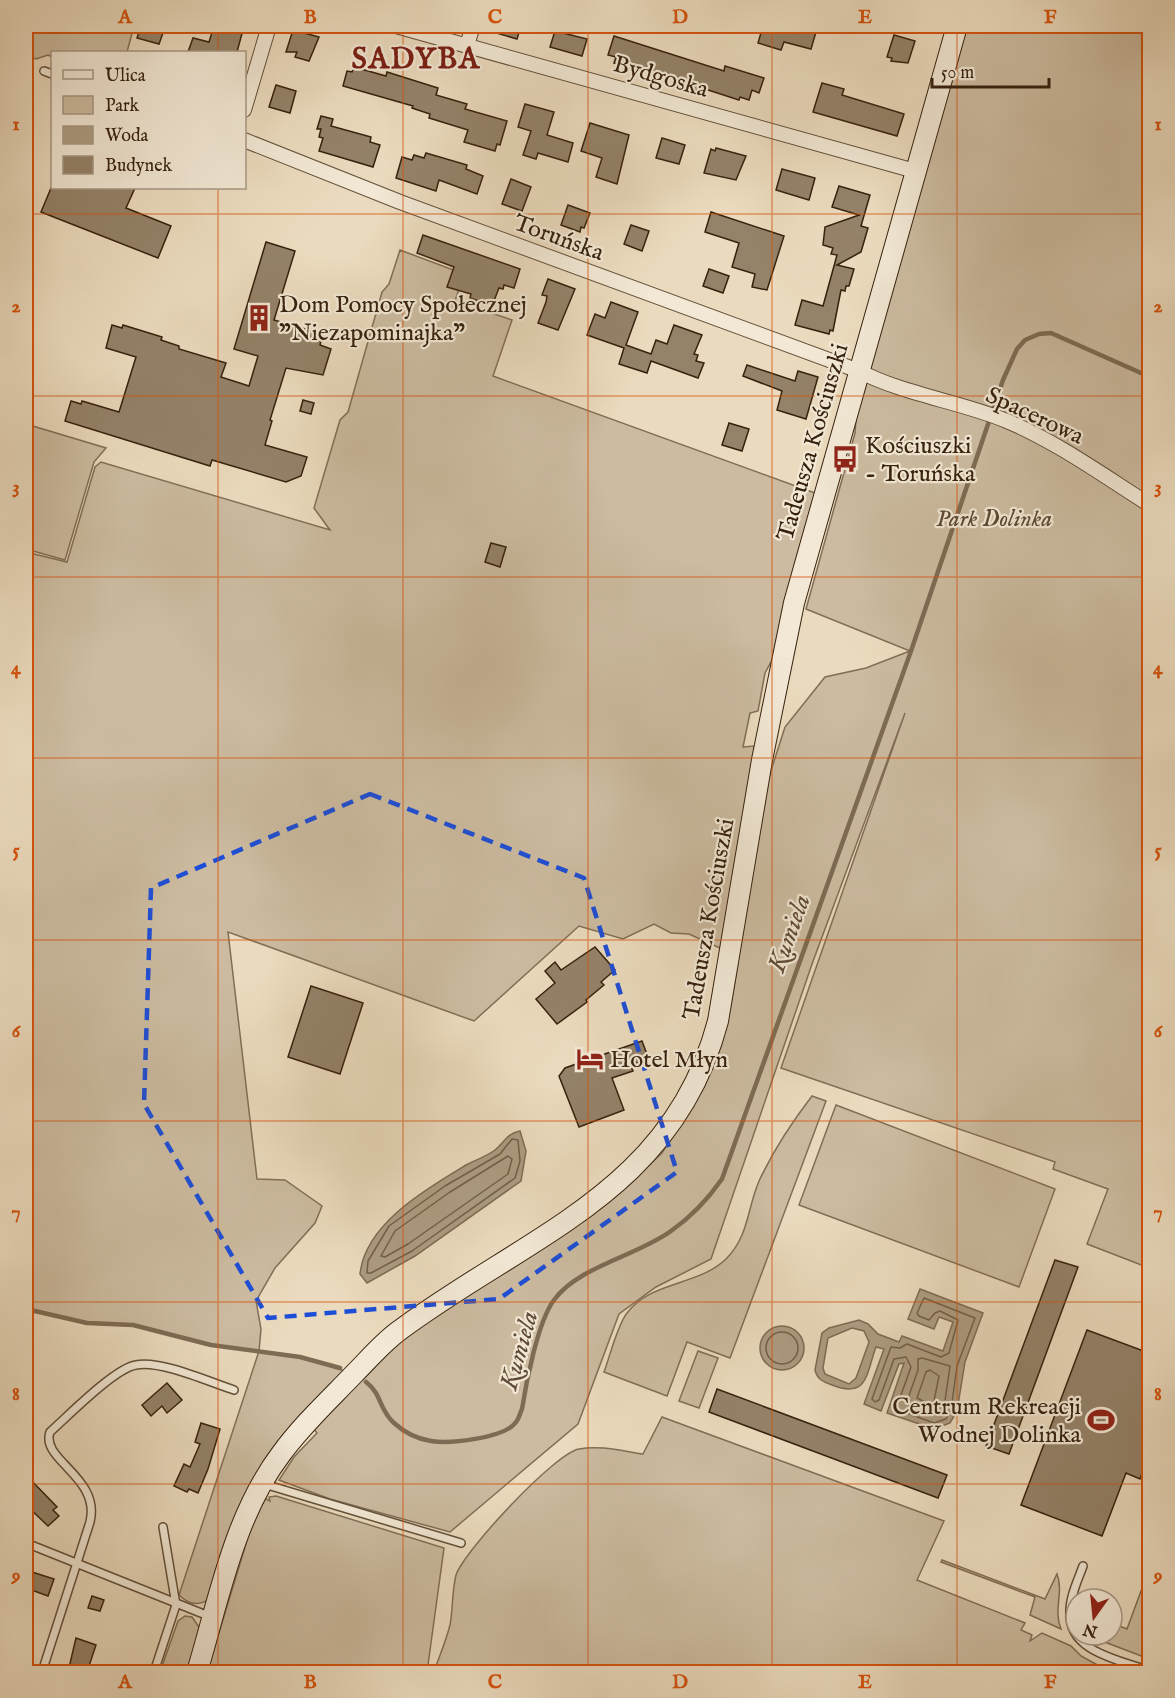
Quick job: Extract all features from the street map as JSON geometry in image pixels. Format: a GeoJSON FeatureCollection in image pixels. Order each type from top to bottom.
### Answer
{"type":"FeatureCollection","features":[{"type":"Feature","properties":{"kind":"street"},"geometry":{"type":"LineString","coordinates":[[246,104],[269,26]]}},
{"type":"Feature","properties":{"kind":"street","name":"Bydgoska"},"geometry":{"type":"LineString","coordinates":[[396,26],[915,171]]}},
{"type":"Feature","properties":{"kind":"street"},"geometry":{"type":"LineString","coordinates":[[467,45],[472,26]]}},
{"type":"Feature","properties":{"kind":"street","name":"Tadeusza Kościuszki"},"geometry":{"type":"LineString","coordinates":[[198,1672],[245,1518],[261,1484],[294,1437],[399,1331],[613,1187],[656,1144],[696,1083],[710,1049],[718,1021],[762,760],[794,603],[957,26]]}},
{"type":"Feature","properties":{"kind":"street","name":"Toruńska"},"geometry":{"type":"LineString","coordinates":[[246,141],[411,206],[859,371]]}},
{"type":"Feature","properties":{"kind":"street","name":"Spacerowa"},"geometry":{"type":"LineString","coordinates":[[859,371],[879,381],[1005,420],[1092,468],[1149,505]]}},
{"type":"Feature","properties":{"kind":"lane"},"geometry":{"type":"LineString","coordinates":[[44,71],[51,74]]}},
{"type":"Feature","properties":{"kind":"lane"},"geometry":{"type":"LineString","coordinates":[[42,1672],[93,1505],[87,1491],[50,1447],[50,1432],[109,1381],[136,1365],[160,1367],[234,1390]]}},
{"type":"Feature","properties":{"kind":"lane"},"geometry":{"type":"LineString","coordinates":[[261,1484],[461,1543]]}},
{"type":"Feature","properties":{"kind":"lane"},"geometry":{"type":"LineString","coordinates":[[154,1672],[176,1605],[163,1527]]}},
{"type":"Feature","properties":{"kind":"lane"},"geometry":{"type":"LineString","coordinates":[[26,1543],[176,1605],[214,1618]]}},
{"type":"Feature","properties":{"kind":"lane"},"geometry":{"type":"LineString","coordinates":[[1083,1566],[1070,1609],[1070,1623],[1076,1635],[1093,1650],[1149,1671]]}},
{"type":"Feature","properties":{"kind":"highlighted area"},"geometry":{"type":"Polygon","coordinates":[[[370,794],[584,878],[677,1172],[499,1299],[268,1318],[144,1104],[151,888],[370,794]]]}},
{"type":"Feature","properties":{"kind":"green space"},"geometry":{"type":"Polygon","coordinates":[[[26,26],[134,26],[127,51],[51,51],[51,56],[48,55],[36,59],[26,55],[26,26]]]}},
{"type":"Feature","properties":{"kind":"green space","name":"Park Dolinka"},"geometry":{"type":"Polygon","coordinates":[[[964,26],[1149,26],[1149,1268],[1087,1244],[1108,1189],[1053,1169],[1055,1162],[781,1068],[905,713],[812,964],[711,1259],[656,1287],[619,1314],[578,1424],[450,1532],[330,1499],[279,1480],[294,1457],[317,1433],[313,1428],[406,1336],[583,1220],[617,1195],[662,1153],[703,1089],[722,1042],[732,999],[767,783],[785,727],[825,677],[866,668],[910,651],[806,609],[855,433],[857,406],[964,26]]]}},
{"type":"Feature","properties":{"kind":"green space"},"geometry":{"type":"Polygon","coordinates":[[[400,250],[464,274],[455,301],[512,320],[493,376],[815,493],[772,660],[765,673],[758,711],[750,713],[743,747],[755,746],[722,949],[689,934],[671,933],[654,924],[623,939],[579,926],[474,1021],[228,932],[257,1179],[285,1180],[322,1206],[315,1223],[275,1268],[256,1301],[261,1329],[259,1351],[211,1345],[133,1325],[87,1323],[26,1309],[26,552],[67,562],[95,467],[101,462],[330,530],[314,508],[340,420],[348,412],[382,292],[389,284],[400,250]]]}},
{"type":"Feature","properties":{"kind":"green space"},"geometry":{"type":"Polygon","coordinates":[[[26,424],[106,448],[94,462],[65,560],[26,549],[26,424]]]}},
{"type":"Feature","properties":{"kind":"green space"},"geometry":{"type":"Polygon","coordinates":[[[812,1096],[826,1101],[730,1358],[687,1342],[667,1396],[604,1372],[620,1325],[637,1303],[661,1289],[715,1268],[734,1250],[743,1232],[764,1170],[783,1137],[812,1096]]]}},
{"type":"Feature","properties":{"kind":"green space"},"geometry":{"type":"Polygon","coordinates":[[[836,1105],[1055,1189],[1019,1287],[799,1205],[836,1105]]]}},
{"type":"Feature","properties":{"kind":"green space"},"geometry":{"type":"Polygon","coordinates":[[[259,1351],[300,1357],[345,1371],[306,1413],[211,1598],[198,1604],[190,1603],[179,1595],[259,1351]]]}},
{"type":"Feature","properties":{"kind":"green space"},"geometry":{"type":"Polygon","coordinates":[[[698,1351],[718,1358],[699,1408],[679,1401],[698,1351]]]}},
{"type":"Feature","properties":{"kind":"green space"},"geometry":{"type":"Polygon","coordinates":[[[662,1417],[944,1521],[917,1580],[1025,1623],[1021,1630],[1032,1635],[1030,1641],[1042,1633],[1064,1643],[1064,1647],[1072,1647],[1081,1656],[1110,1672],[434,1672],[450,1625],[456,1575],[475,1546],[512,1504],[551,1467],[579,1449],[611,1449],[643,1454],[662,1417]]]}},
{"type":"Feature","properties":{"kind":"green space"},"geometry":{"type":"Polygon","coordinates":[[[276,1496],[444,1548],[427,1672],[207,1672],[249,1534],[264,1498],[270,1501],[269,1497],[276,1496]]]}},
{"type":"Feature","properties":{"kind":"green space"},"geometry":{"type":"Polygon","coordinates":[[[942,1560],[1045,1599],[1057,1574],[1059,1581],[1058,1615],[1061,1629],[1030,1615],[1035,1597],[941,1562],[942,1560]]]}},
{"type":"Feature","properties":{"kind":"green space"},"geometry":{"type":"Polygon","coordinates":[[[1148,1572],[1150,1573],[1149,1659],[1118,1647],[1124,1647],[1124,1628],[1127,1629],[1148,1572]]]}},
{"type":"Feature","properties":{"kind":"green space"},"geometry":{"type":"Polygon","coordinates":[[[185,1616],[192,1617],[201,1630],[190,1672],[160,1672],[178,1621],[185,1616]]]}},
{"type":"Feature","properties":{"kind":"water"},"geometry":{"type":"Polygon","coordinates":[[[520,1131],[526,1151],[521,1181],[415,1256],[367,1283],[360,1274],[364,1256],[373,1239],[385,1224],[433,1185],[492,1152],[509,1136],[520,1131]]]}},
{"type":"Feature","properties":{"kind":"water"},"geometry":{"type":"Polygon","coordinates":[[[920,1289],[983,1313],[965,1362],[957,1411],[950,1423],[934,1429],[887,1413],[904,1363],[899,1364],[881,1411],[864,1404],[884,1349],[876,1347],[864,1381],[853,1389],[826,1383],[819,1378],[815,1370],[822,1333],[829,1328],[859,1320],[868,1324],[878,1334],[899,1342],[902,1336],[943,1351],[953,1322],[939,1317],[934,1329],[908,1319],[920,1289]],[[852,1328],[828,1338],[823,1368],[825,1374],[849,1384],[856,1378],[869,1342],[864,1331],[852,1328]]]}},
{"type":"Feature","properties":{"kind":"water"},"geometry":{"type":"Polygon","coordinates":[[[782,1326],[791,1327],[798,1332],[803,1339],[803,1357],[798,1364],[791,1369],[782,1370],[773,1369],[766,1364],[761,1357],[760,1348],[761,1339],[766,1332],[773,1327],[782,1326]]]}},
{"type":"Feature","properties":{"kind":"building"},"geometry":{"type":"Polygon","coordinates":[[[141,26],[164,30],[159,44],[137,38],[141,26]]]}},
{"type":"Feature","properties":{"kind":"building"},"geometry":{"type":"Polygon","coordinates":[[[214,26],[244,26],[237,51],[188,51],[193,38],[209,42],[214,26]]]}},
{"type":"Feature","properties":{"kind":"building"},"geometry":{"type":"Polygon","coordinates":[[[483,26],[521,26],[517,39],[483,29],[483,26]]]}},
{"type":"Feature","properties":{"kind":"building"},"geometry":{"type":"Polygon","coordinates":[[[763,26],[794,26],[816,32],[811,49],[784,42],[781,50],[758,43],[763,26]]]}},
{"type":"Feature","properties":{"kind":"building"},"geometry":{"type":"Polygon","coordinates":[[[293,30],[319,37],[309,61],[295,57],[297,52],[286,52],[293,30]]]}},
{"type":"Feature","properties":{"kind":"building"},"geometry":{"type":"Polygon","coordinates":[[[555,31],[587,39],[582,56],[550,47],[555,31]]]}},
{"type":"Feature","properties":{"kind":"building"},"geometry":{"type":"Polygon","coordinates":[[[894,35],[915,41],[908,63],[891,61],[892,58],[887,57],[894,35]]]}},
{"type":"Feature","properties":{"kind":"building"},"geometry":{"type":"Polygon","coordinates":[[[614,36],[724,71],[725,66],[764,78],[759,93],[752,90],[749,100],[740,97],[739,100],[702,88],[701,92],[673,83],[675,77],[668,74],[643,68],[642,72],[614,63],[616,57],[608,55],[614,36]]]}},
{"type":"Feature","properties":{"kind":"building"},"geometry":{"type":"Polygon","coordinates":[[[354,67],[386,76],[387,72],[438,88],[436,95],[467,104],[465,109],[507,121],[500,145],[497,144],[495,151],[464,142],[468,130],[429,118],[430,114],[412,108],[413,106],[343,86],[347,71],[352,72],[354,67]]]}},
{"type":"Feature","properties":{"kind":"building"},"geometry":{"type":"Polygon","coordinates":[[[822,83],[844,89],[842,95],[904,114],[897,136],[813,112],[822,83]]]}},
{"type":"Feature","properties":{"kind":"building"},"geometry":{"type":"Polygon","coordinates":[[[276,85],[296,91],[290,113],[269,107],[276,85]]]}},
{"type":"Feature","properties":{"kind":"building"},"geometry":{"type":"Polygon","coordinates":[[[525,104],[554,112],[547,135],[573,143],[568,162],[538,153],[536,159],[523,155],[531,131],[518,127],[525,104]]]}},
{"type":"Feature","properties":{"kind":"building"},"geometry":{"type":"Polygon","coordinates":[[[321,116],[333,119],[331,126],[371,137],[370,142],[380,145],[373,167],[319,151],[323,138],[319,137],[321,129],[317,129],[321,116]]]}},
{"type":"Feature","properties":{"kind":"building"},"geometry":{"type":"Polygon","coordinates":[[[590,123],[629,135],[617,184],[596,177],[602,158],[581,151],[590,123]]]}},
{"type":"Feature","properties":{"kind":"building"},"geometry":{"type":"Polygon","coordinates":[[[662,138],[685,145],[679,164],[656,158],[662,138]]]}},
{"type":"Feature","properties":{"kind":"building"},"geometry":{"type":"Polygon","coordinates":[[[716,148],[746,156],[736,180],[704,173],[711,149],[715,151],[716,148]]]}},
{"type":"Feature","properties":{"kind":"building"},"geometry":{"type":"Polygon","coordinates":[[[426,153],[467,165],[466,169],[483,176],[477,194],[439,180],[436,191],[396,178],[402,157],[412,160],[414,155],[424,158],[426,153]]]}},
{"type":"Feature","properties":{"kind":"building"},"geometry":{"type":"Polygon","coordinates":[[[782,169],[815,178],[809,200],[776,190],[782,169]]]}},
{"type":"Feature","properties":{"kind":"building"},"geometry":{"type":"Polygon","coordinates":[[[511,179],[531,187],[522,211],[502,204],[511,179]]]}},
{"type":"Feature","properties":{"kind":"building"},"geometry":{"type":"Polygon","coordinates":[[[839,186],[870,195],[861,226],[868,228],[861,252],[837,265],[854,269],[849,286],[846,286],[845,291],[841,290],[833,331],[830,330],[829,334],[795,325],[802,300],[823,306],[837,255],[831,254],[833,248],[823,245],[825,227],[859,215],[832,207],[839,186]]]}},
{"type":"Feature","properties":{"kind":"building"},"geometry":{"type":"Polygon","coordinates":[[[51,188],[135,189],[126,208],[171,226],[158,258],[41,212],[51,188]]]}},
{"type":"Feature","properties":{"kind":"building"},"geometry":{"type":"Polygon","coordinates":[[[568,205],[590,213],[580,232],[561,225],[568,205]]]}},
{"type":"Feature","properties":{"kind":"building"},"geometry":{"type":"Polygon","coordinates":[[[711,212],[784,236],[767,290],[752,287],[755,274],[732,267],[739,243],[705,232],[711,212]]]}},
{"type":"Feature","properties":{"kind":"building"},"geometry":{"type":"Polygon","coordinates":[[[631,225],[649,231],[642,251],[624,244],[631,225]]]}},
{"type":"Feature","properties":{"kind":"building"},"geometry":{"type":"Polygon","coordinates":[[[423,235],[520,269],[514,288],[504,285],[503,289],[499,288],[492,306],[470,298],[471,294],[447,287],[454,267],[417,253],[423,235]]]}},
{"type":"Feature","properties":{"kind":"building"},"geometry":{"type":"Polygon","coordinates":[[[266,242],[295,251],[274,320],[319,333],[317,340],[321,341],[320,345],[331,349],[323,375],[286,368],[270,420],[272,421],[265,445],[307,457],[301,476],[286,482],[212,460],[210,466],[65,421],[71,401],[81,404],[82,401],[119,412],[136,357],[106,348],[112,325],[122,328],[123,325],[162,337],[161,340],[179,346],[179,349],[226,363],[221,377],[249,386],[258,356],[234,349],[266,242]]]}},
{"type":"Feature","properties":{"kind":"building"},"geometry":{"type":"Polygon","coordinates":[[[709,269],[729,276],[723,293],[703,286],[709,269]]]}},
{"type":"Feature","properties":{"kind":"building"},"geometry":{"type":"Polygon","coordinates":[[[548,279],[575,289],[558,330],[538,323],[546,302],[547,296],[542,295],[548,279]]]}},
{"type":"Feature","properties":{"kind":"building"},"geometry":{"type":"Polygon","coordinates":[[[611,302],[638,312],[626,345],[651,354],[656,340],[667,344],[674,325],[702,335],[694,354],[698,355],[696,361],[704,363],[698,378],[651,361],[647,373],[619,364],[624,348],[587,335],[595,314],[605,318],[611,302]]]}},
{"type":"Feature","properties":{"kind":"building"},"geometry":{"type":"Polygon","coordinates":[[[747,365],[795,381],[798,371],[818,377],[806,419],[777,410],[782,391],[743,376],[747,365]]]}},
{"type":"Feature","properties":{"kind":"building"},"geometry":{"type":"Polygon","coordinates":[[[303,400],[314,403],[311,414],[300,411],[303,400]]]}},
{"type":"Feature","properties":{"kind":"building"},"geometry":{"type":"Polygon","coordinates":[[[729,423],[749,429],[742,451],[722,445],[729,423]]]}},
{"type":"Feature","properties":{"kind":"building"},"geometry":{"type":"Polygon","coordinates":[[[491,543],[506,547],[500,567],[485,562],[491,543]]]}},
{"type":"Feature","properties":{"kind":"building"},"geometry":{"type":"Polygon","coordinates":[[[595,947],[615,970],[601,982],[604,985],[586,1000],[587,1002],[557,1024],[536,999],[555,983],[545,971],[555,962],[561,970],[595,947]]]}},
{"type":"Feature","properties":{"kind":"building"},"geometry":{"type":"Polygon","coordinates":[[[311,986],[363,1003],[340,1074],[288,1057],[311,986]]]}},
{"type":"Feature","properties":{"kind":"building"},"geometry":{"type":"Polygon","coordinates":[[[642,1041],[648,1057],[631,1066],[633,1071],[612,1078],[624,1110],[579,1127],[559,1076],[565,1068],[642,1041]]]}},
{"type":"Feature","properties":{"kind":"building"},"geometry":{"type":"Polygon","coordinates":[[[1055,1260],[1078,1267],[1009,1454],[986,1446],[1055,1260]]]}},
{"type":"Feature","properties":{"kind":"building","name":"Centrum Rekreacji Wodnej Dolinka"},"geometry":{"type":"Polygon","coordinates":[[[1087,1330],[1149,1353],[1149,1454],[1140,1479],[1126,1473],[1102,1536],[1021,1505],[1087,1330]]]}},
{"type":"Feature","properties":{"kind":"building"},"geometry":{"type":"Polygon","coordinates":[[[167,1383],[182,1400],[167,1413],[162,1406],[151,1416],[142,1405],[167,1383]]]}},
{"type":"Feature","properties":{"kind":"building"},"geometry":{"type":"Polygon","coordinates":[[[717,1389],[947,1475],[938,1498],[709,1412],[717,1389]]]}},
{"type":"Feature","properties":{"kind":"building"},"geometry":{"type":"Polygon","coordinates":[[[201,1423],[220,1429],[198,1493],[189,1489],[187,1492],[174,1486],[184,1464],[190,1467],[200,1444],[195,1442],[201,1423]]]}},
{"type":"Feature","properties":{"kind":"building"},"geometry":{"type":"Polygon","coordinates":[[[26,1475],[57,1507],[53,1510],[59,1516],[48,1526],[26,1505],[26,1475]]]}},
{"type":"Feature","properties":{"kind":"building"},"geometry":{"type":"Polygon","coordinates":[[[32,1572],[54,1579],[48,1596],[26,1588],[26,1573],[31,1575],[32,1572]]]}},
{"type":"Feature","properties":{"kind":"building"},"geometry":{"type":"Polygon","coordinates":[[[92,1596],[104,1600],[100,1611],[88,1608],[92,1596]]]}},
{"type":"Feature","properties":{"kind":"building"},"geometry":{"type":"Polygon","coordinates":[[[76,1638],[96,1645],[87,1672],[68,1672],[76,1638]]]}},
{"type":"Feature","properties":{"kind":"waterway","name":"Kumiela"},"geometry":{"type":"LineString","coordinates":[[366,1382],[375,1392],[389,1418],[407,1433],[421,1439],[440,1442],[463,1441],[489,1436],[510,1428],[517,1421],[522,1409],[538,1337],[554,1300],[578,1278],[642,1248],[671,1231],[692,1214],[717,1186],[722,1179],[911,651],[1003,380],[1017,349],[1025,340],[1039,334],[1051,333],[1150,377]]}},
{"type":"Feature","properties":{"kind":"waterway","name":"Kumiela"},"geometry":{"type":"LineString","coordinates":[[26,1309],[87,1323],[133,1325],[211,1345],[300,1357],[340,1368]]}},
{"type":"Feature","properties":{"kind":"place","name":"Dom Pomocy Społecznej \"Niezapominajka\""},"geometry":{"type":"Point","coordinates":[259,318]}},
{"type":"Feature","properties":{"kind":"place","name":"Kościuszki - Toruńska"},"geometry":{"type":"Point","coordinates":[845,459]}},
{"type":"Feature","properties":{"kind":"place","name":"Hotel Młyn"},"geometry":{"type":"Point","coordinates":[590,1059]}},
{"type":"Feature","properties":{"kind":"place","name":"Centrum Rekreacji Wodnej Dolinka"},"geometry":{"type":"Point","coordinates":[1101,1420]}},
{"type":"Feature","properties":{"kind":"district","name":"SADYBA"},"geometry":{"type":"Point","coordinates":[416,58]}}]}
